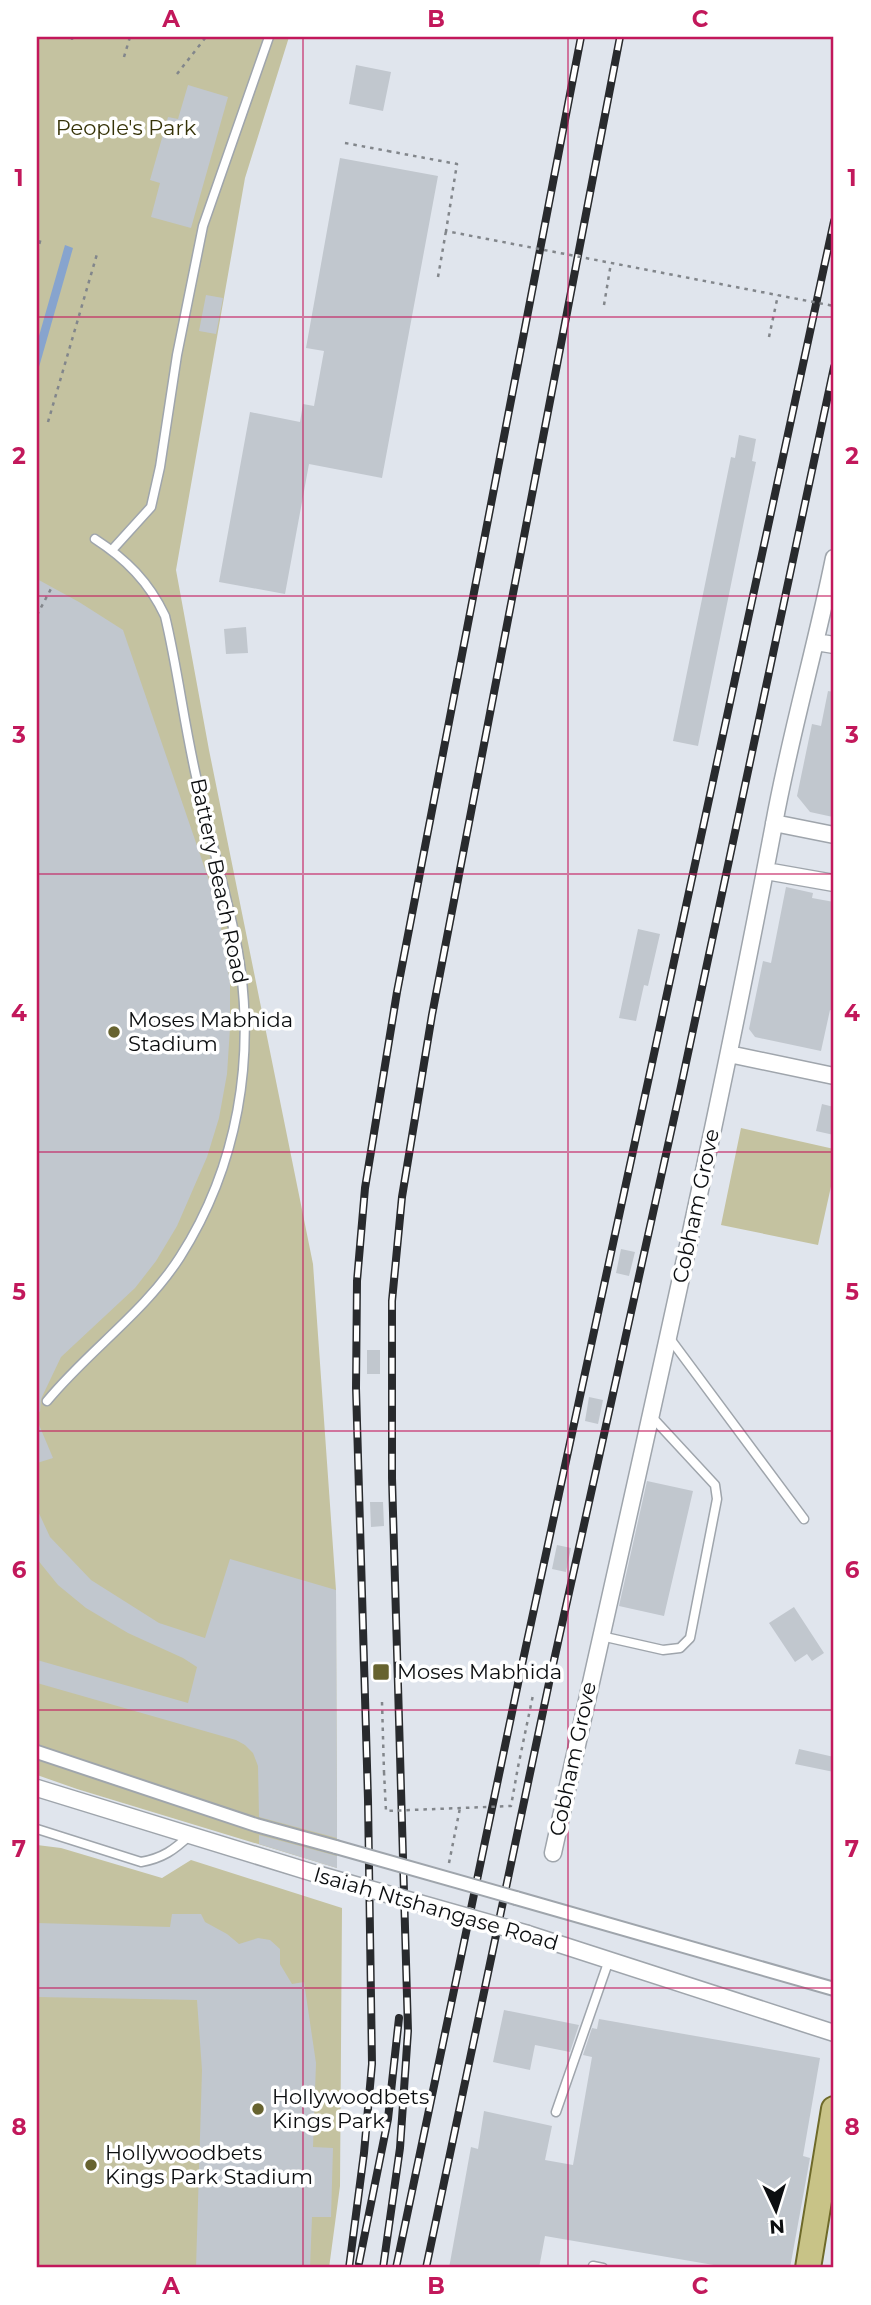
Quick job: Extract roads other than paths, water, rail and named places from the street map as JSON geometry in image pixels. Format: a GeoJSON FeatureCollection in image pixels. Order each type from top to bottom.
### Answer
{"type":"FeatureCollection","features":[{"type":"Feature","properties":{"kind":"main road"},"geometry":{"type":"LineString","coordinates":[[808,2268],[834,2109]]}},
{"type":"Feature","properties":{"kind":"street","name":"Cobham Grove"},"geometry":{"type":"LineString","coordinates":[[553,1853],[729,1054],[774,823],[816,642],[830,596],[834,558]]}},
{"type":"Feature","properties":{"kind":"street"},"geometry":{"type":"LineString","coordinates":[[816,642],[834,645]]}},
{"type":"Feature","properties":{"kind":"street"},"geometry":{"type":"LineString","coordinates":[[774,823],[834,835]]}},
{"type":"Feature","properties":{"kind":"street"},"geometry":{"type":"LineString","coordinates":[[766,871],[834,883]]}},
{"type":"Feature","properties":{"kind":"street"},"geometry":{"type":"LineString","coordinates":[[729,1054],[834,1076]]}},
{"type":"Feature","properties":{"kind":"street"},"geometry":{"type":"LineString","coordinates":[[37,1752],[256,1825],[834,1989]]}},
{"type":"Feature","properties":{"kind":"street","name":"Isaiah Ntshangase Road"},"geometry":{"type":"LineString","coordinates":[[37,1788],[320,1875],[528,1934],[834,2033]]}},
{"type":"Feature","properties":{"kind":"lane"},"geometry":{"type":"LineString","coordinates":[[112,550],[151,507],[203,226],[269,37]]}},
{"type":"Feature","properties":{"kind":"lane","name":"Battery Beach Road"},"geometry":{"type":"LineString","coordinates":[[47,1401],[68,1375],[130,1319],[163,1282],[181,1255],[223,1169],[242,1090],[244,1008],[238,954],[199,792],[165,616],[155,595],[137,572],[95,539]]}},
{"type":"Feature","properties":{"kind":"lane"},"geometry":{"type":"LineString","coordinates":[[667,1335],[804,1519]]}},
{"type":"Feature","properties":{"kind":"lane"},"geometry":{"type":"LineString","coordinates":[[601,1636],[663,1650],[680,1648],[690,1638],[717,1499],[715,1485],[650,1415]]}},
{"type":"Feature","properties":{"kind":"lane"},"geometry":{"type":"LineString","coordinates":[[37,1829],[141,1862],[158,1859],[171,1852],[190,1835]]}},
{"type":"Feature","properties":{"kind":"lane"},"geometry":{"type":"LineString","coordinates":[[556,2112],[609,1960]]}},
{"type":"Feature","properties":{"kind":"lane"},"geometry":{"type":"LineString","coordinates":[[593,2266],[603,2268]]}},
{"type":"Feature","properties":{"kind":"water"},"geometry":{"type":"Polygon","coordinates":[[[65,245],[73,248],[37,374],[37,343],[65,245]]]}},
{"type":"Feature","properties":{"kind":"railway"},"geometry":{"type":"LineString","coordinates":[[349,2268],[372,2064],[368,1800],[356,1388],[357,1281],[365,1188],[397,992],[581,37]]}},
{"type":"Feature","properties":{"kind":"railway"},"geometry":{"type":"LineString","coordinates":[[383,2268],[400,2148],[408,2031],[392,1478],[392,1301],[402,1197],[432,1015],[620,37]]}},
{"type":"Feature","properties":{"kind":"railway"},"geometry":{"type":"LineString","coordinates":[[396,2268],[520,1674],[834,221]]}},
{"type":"Feature","properties":{"kind":"railway"},"geometry":{"type":"LineString","coordinates":[[426,2268],[549,1683],[680,1091],[834,367]]}},
{"type":"Feature","properties":{"kind":"railway"},"geometry":{"type":"LineString","coordinates":[[359,2263],[388,2119],[399,2018]]}},
{"type":"Feature","properties":{"kind":"place","name":"Moses Mabhida Stadium"},"geometry":{"type":"Point","coordinates":[114,1032]}},
{"type":"Feature","properties":{"kind":"place","name":"Moses Mabhida"},"geometry":{"type":"Point","coordinates":[381,1672]}},
{"type":"Feature","properties":{"kind":"place","name":"Hollywoodbets Kings Park"},"geometry":{"type":"Point","coordinates":[258,2109]}},
{"type":"Feature","properties":{"kind":"place","name":"Hollywoodbets Kings Park Stadium"},"geometry":{"type":"Point","coordinates":[91,2165]}},
{"type":"Feature","properties":{"kind":"park label","name":"People's Park"},"geometry":{"type":"Point","coordinates":[126,128]}}]}
